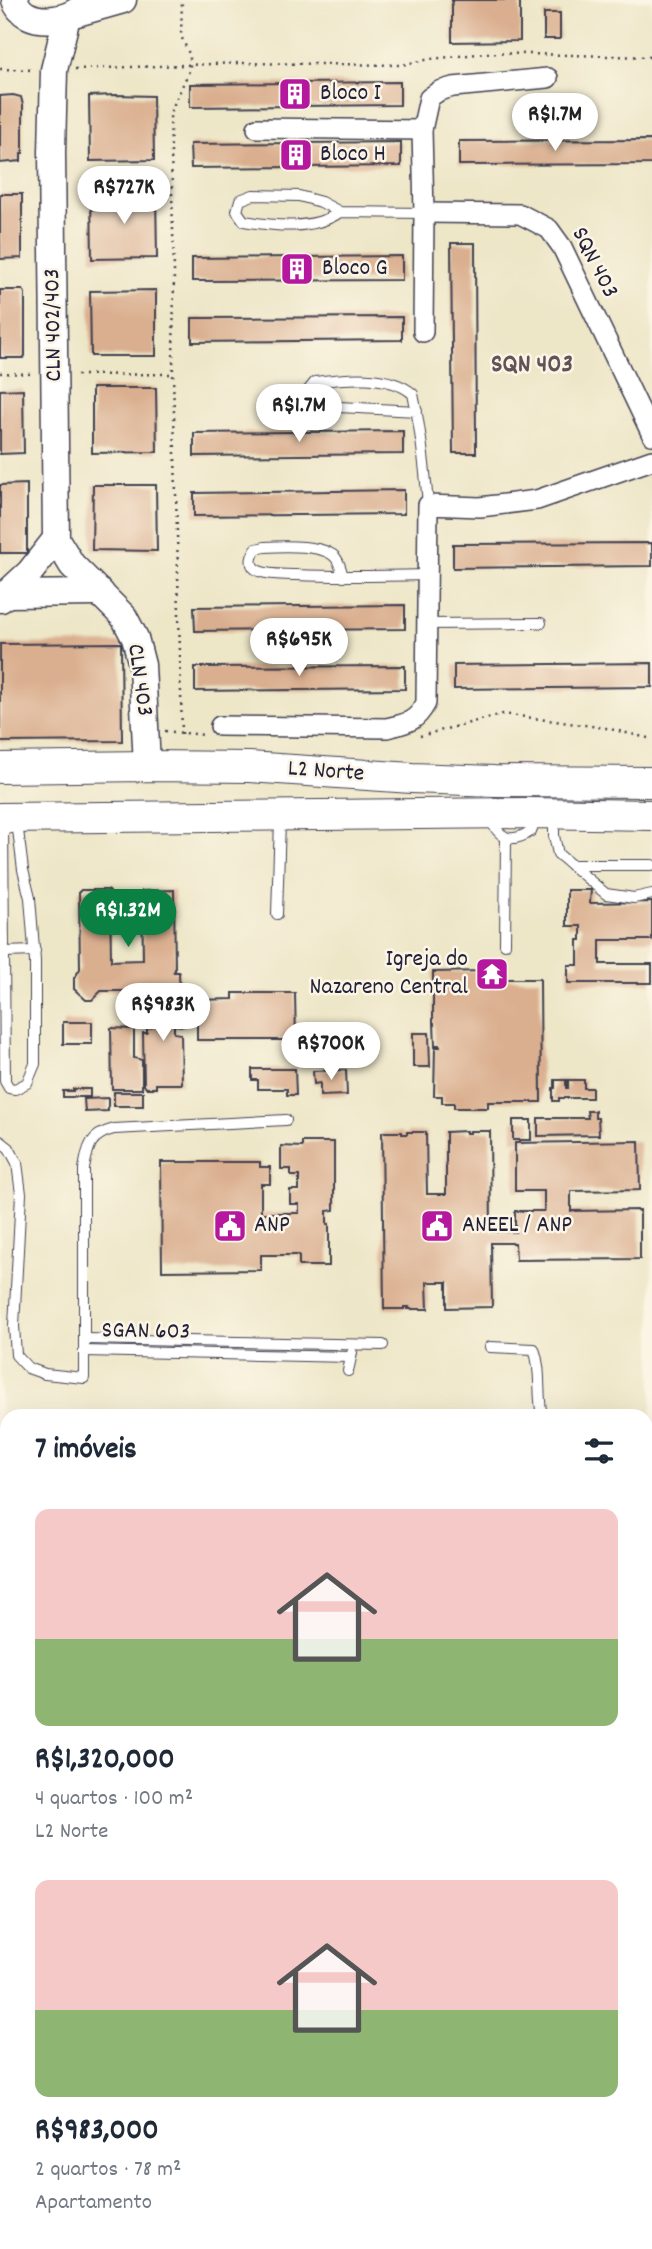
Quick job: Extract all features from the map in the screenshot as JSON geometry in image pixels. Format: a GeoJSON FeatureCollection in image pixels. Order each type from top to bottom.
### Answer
{"type":"FeatureCollection","features":[{"type":"Feature","properties":{"kind":"main road","name":"L2 Norte"},"geometry":{"type":"LineString","coordinates":[[0,768],[249,767],[426,779],[652,782]]}},
{"type":"Feature","properties":{"kind":"main road"},"geometry":{"type":"LineString","coordinates":[[246,816],[251,789],[249,767]]}},
{"type":"Feature","properties":{"kind":"main road","name":"L2 Norte"},"geometry":{"type":"LineString","coordinates":[[6,818],[488,813],[652,816]]}},
{"type":"Feature","properties":{"kind":"street"},"geometry":{"type":"LineString","coordinates":[[18,8],[55,19],[78,10],[123,0]]}},
{"type":"Feature","properties":{"kind":"street","name":"CLN 402/403"},"geometry":{"type":"LineString","coordinates":[[18,8],[54,70]]}},
{"type":"Feature","properties":{"kind":"street","name":"CLN 402/403"},"geometry":{"type":"LineString","coordinates":[[56,539],[52,152],[54,70],[78,10]]}},
{"type":"Feature","properties":{"kind":"street"},"geometry":{"type":"LineString","coordinates":[[423,332],[422,130],[429,98],[439,91],[453,88],[548,78]]}},
{"type":"Feature","properties":{"kind":"street"},"geometry":{"type":"LineString","coordinates":[[257,128],[422,130]]}},
{"type":"Feature","properties":{"kind":"street","name":"SQN 403"},"geometry":{"type":"LineString","coordinates":[[424,213],[520,214],[549,229],[562,247],[652,435]]}},
{"type":"Feature","properties":{"kind":"street"},"geometry":{"type":"LineString","coordinates":[[220,726],[387,728],[406,724],[419,715],[426,703],[428,505],[480,507],[537,500],[652,460]]}},
{"type":"Feature","properties":{"kind":"street"},"geometry":{"type":"LineString","coordinates":[[2,597],[30,572],[56,539]]}},
{"type":"Feature","properties":{"kind":"street","name":"CLN 403"},"geometry":{"type":"LineString","coordinates":[[56,539],[72,565],[124,617],[135,638],[142,665],[147,766]]}},
{"type":"Feature","properties":{"kind":"street"},"geometry":{"type":"LineString","coordinates":[[2,597],[101,593]]}},
{"type":"Feature","properties":{"kind":"lane","name":"SQN 403"},"geometry":{"type":"LineString","coordinates":[[340,212],[318,223],[263,224],[244,221],[237,212],[240,200],[253,195],[299,196],[321,202],[340,212],[424,213]]}},
{"type":"Feature","properties":{"kind":"lane"},"geometry":{"type":"LineString","coordinates":[[417,411],[319,406],[311,403],[307,392],[315,382],[333,380],[373,380],[407,388],[413,394],[417,411],[428,505]]}},
{"type":"Feature","properties":{"kind":"lane"},"geometry":{"type":"LineString","coordinates":[[343,577],[338,560],[333,554],[317,549],[278,546],[257,549],[251,559],[256,569],[269,573],[343,577],[426,575]]}},
{"type":"Feature","properties":{"kind":"lane"},"geometry":{"type":"LineString","coordinates":[[426,624],[541,623]]}},
{"type":"Feature","properties":{"kind":"lane"},"geometry":{"type":"LineString","coordinates":[[488,813],[496,832],[506,838],[521,838],[531,831],[546,813]]}},
{"type":"Feature","properties":{"kind":"lane"},"geometry":{"type":"LineString","coordinates":[[546,813],[558,854],[606,894],[635,898],[652,894]]}},
{"type":"Feature","properties":{"kind":"lane"},"geometry":{"type":"LineString","coordinates":[[278,914],[281,816]]}},
{"type":"Feature","properties":{"kind":"lane"},"geometry":{"type":"LineString","coordinates":[[6,818],[30,898],[35,951],[35,1064],[27,1083],[15,1089],[9,1088],[5,1080],[6,818]]}},
{"type":"Feature","properties":{"kind":"lane"},"geometry":{"type":"LineString","coordinates":[[505,944],[506,838]]}},
{"type":"Feature","properties":{"kind":"lane"},"geometry":{"type":"LineString","coordinates":[[571,865],[652,865]]}},
{"type":"Feature","properties":{"kind":"lane"},"geometry":{"type":"LineString","coordinates":[[4,952],[35,951]]}},
{"type":"Feature","properties":{"kind":"lane"},"geometry":{"type":"LineString","coordinates":[[85,1339],[84,1169],[87,1149],[93,1139],[114,1129],[286,1120]]}},
{"type":"Feature","properties":{"kind":"lane"},"geometry":{"type":"LineString","coordinates":[[0,1141],[9,1148],[17,1163],[21,1194],[14,1326],[16,1355],[23,1365],[45,1374],[84,1378],[84,1351]]}},
{"type":"Feature","properties":{"kind":"lane","name":"SGAN 603"},"geometry":{"type":"LineString","coordinates":[[351,1357],[84,1351],[85,1339],[383,1345]]}},
{"type":"Feature","properties":{"kind":"lane"},"geometry":{"type":"LineString","coordinates":[[348,1371],[354,1345]]}},
{"type":"Feature","properties":{"kind":"lane"},"geometry":{"type":"LineString","coordinates":[[490,1347],[534,1349],[539,1363],[541,1409]]}},
{"type":"Feature","properties":{"kind":"path"},"geometry":{"type":"LineString","coordinates":[[181,734],[170,113],[190,69],[190,56],[181,36],[182,0]]}},
{"type":"Feature","properties":{"kind":"path"},"geometry":{"type":"LineString","coordinates":[[0,69],[54,70],[240,63],[401,65],[488,53],[652,57]]}},
{"type":"Feature","properties":{"kind":"path"},"geometry":{"type":"LineString","coordinates":[[0,373],[173,374]]}},
{"type":"Feature","properties":{"kind":"building"},"geometry":{"type":"Polygon","coordinates":[[[452,0],[520,0],[520,41],[452,42],[452,0]]]}},
{"type":"Feature","properties":{"kind":"building"},"geometry":{"type":"Polygon","coordinates":[[[544,13],[560,13],[560,39],[544,39],[544,13]]]}},
{"type":"Feature","properties":{"kind":"building","name":"Bloco I"},"geometry":{"type":"Polygon","coordinates":[[[400,82],[400,105],[190,107],[190,84],[400,82]]]}},
{"type":"Feature","properties":{"kind":"building"},"geometry":{"type":"Polygon","coordinates":[[[0,96],[21,97],[23,105],[23,153],[21,161],[0,163],[0,96]]]}},
{"type":"Feature","properties":{"kind":"building"},"geometry":{"type":"Polygon","coordinates":[[[89,96],[153,96],[154,160],[90,161],[89,96]]]}},
{"type":"Feature","properties":{"kind":"building"},"geometry":{"type":"Polygon","coordinates":[[[652,140],[652,164],[459,165],[459,141],[652,140]]]}},
{"type":"Feature","properties":{"kind":"building","name":"Bloco H"},"geometry":{"type":"Polygon","coordinates":[[[401,142],[401,166],[191,168],[190,144],[401,142]]]}},
{"type":"Feature","properties":{"kind":"building"},"geometry":{"type":"Polygon","coordinates":[[[91,193],[156,193],[157,258],[92,259],[91,193]]]}},
{"type":"Feature","properties":{"kind":"building"},"geometry":{"type":"Polygon","coordinates":[[[0,194],[22,194],[22,258],[0,259],[0,194]]]}},
{"type":"Feature","properties":{"kind":"building"},"geometry":{"type":"Polygon","coordinates":[[[451,243],[475,243],[476,453],[453,453],[451,243]]]}},
{"type":"Feature","properties":{"kind":"building","name":"Bloco G"},"geometry":{"type":"Polygon","coordinates":[[[402,256],[402,280],[192,281],[192,258],[402,256]]]}},
{"type":"Feature","properties":{"kind":"building"},"geometry":{"type":"Polygon","coordinates":[[[0,290],[23,290],[25,293],[23,358],[0,358],[0,290]]]}},
{"type":"Feature","properties":{"kind":"building"},"geometry":{"type":"Polygon","coordinates":[[[156,290],[156,356],[91,356],[90,291],[156,290]]]}},
{"type":"Feature","properties":{"kind":"building"},"geometry":{"type":"Polygon","coordinates":[[[402,317],[402,340],[192,342],[192,318],[402,317]]]}},
{"type":"Feature","properties":{"kind":"building"},"geometry":{"type":"Polygon","coordinates":[[[92,388],[156,388],[157,452],[92,453],[92,388]]]}},
{"type":"Feature","properties":{"kind":"building"},"geometry":{"type":"Polygon","coordinates":[[[23,389],[24,453],[0,454],[0,390],[23,389]]]}},
{"type":"Feature","properties":{"kind":"building"},"geometry":{"type":"Polygon","coordinates":[[[403,431],[403,454],[194,456],[194,433],[403,431]]]}},
{"type":"Feature","properties":{"kind":"building"},"geometry":{"type":"Polygon","coordinates":[[[27,484],[27,553],[0,553],[0,485],[27,484]]]}},
{"type":"Feature","properties":{"kind":"building"},"geometry":{"type":"Polygon","coordinates":[[[93,485],[156,485],[157,551],[92,550],[93,485]]]}},
{"type":"Feature","properties":{"kind":"building"},"geometry":{"type":"Polygon","coordinates":[[[404,490],[404,514],[194,516],[194,493],[404,490]]]}},
{"type":"Feature","properties":{"kind":"building"},"geometry":{"type":"Polygon","coordinates":[[[652,543],[652,566],[453,568],[453,544],[652,543]]]}},
{"type":"Feature","properties":{"kind":"building"},"geometry":{"type":"Polygon","coordinates":[[[405,605],[405,629],[195,631],[194,607],[405,605]]]}},
{"type":"Feature","properties":{"kind":"building"},"geometry":{"type":"Polygon","coordinates":[[[121,643],[122,741],[0,742],[0,644],[121,643]]]}},
{"type":"Feature","properties":{"kind":"building"},"geometry":{"type":"Polygon","coordinates":[[[652,663],[652,687],[454,689],[454,665],[652,663]]]}},
{"type":"Feature","properties":{"kind":"building"},"geometry":{"type":"Polygon","coordinates":[[[405,666],[405,689],[195,691],[195,667],[405,666]]]}},
{"type":"Feature","properties":{"kind":"building"},"geometry":{"type":"Polygon","coordinates":[[[81,890],[110,892],[111,961],[143,960],[142,891],[174,890],[173,972],[179,972],[180,999],[137,998],[137,991],[101,991],[92,1000],[86,1000],[74,989],[74,978],[80,969],[81,890]]]}},
{"type":"Feature","properties":{"kind":"building"},"geometry":{"type":"Polygon","coordinates":[[[567,890],[591,890],[590,903],[652,902],[652,940],[600,940],[600,964],[652,964],[652,983],[568,983],[568,965],[578,965],[581,926],[567,926],[567,890]]]}},
{"type":"Feature","properties":{"kind":"building"},"geometry":{"type":"Polygon","coordinates":[[[484,971],[484,986],[491,986],[491,979],[540,979],[541,1102],[488,1102],[488,1108],[454,1108],[454,1103],[442,1103],[442,1096],[434,1096],[435,1047],[440,1047],[435,1045],[433,972],[484,971]]]}},
{"type":"Feature","properties":{"kind":"building"},"geometry":{"type":"Polygon","coordinates":[[[233,993],[295,993],[296,1040],[197,1040],[197,1000],[233,999],[233,993]]]}},
{"type":"Feature","properties":{"kind":"building"},"geometry":{"type":"Polygon","coordinates":[[[151,1001],[184,1002],[184,1026],[174,1025],[174,1033],[181,1034],[182,1084],[156,1084],[156,1088],[146,1088],[144,1085],[143,1033],[147,1033],[147,1028],[153,1027],[142,1024],[142,1009],[145,1009],[145,1004],[151,1004],[151,1001]]]}},
{"type":"Feature","properties":{"kind":"building"},"geometry":{"type":"Polygon","coordinates":[[[63,1022],[92,1022],[92,1044],[63,1044],[63,1022]]]}},
{"type":"Feature","properties":{"kind":"building"},"geometry":{"type":"Polygon","coordinates":[[[111,1028],[134,1029],[134,1058],[142,1060],[142,1089],[112,1089],[111,1028]]]}},
{"type":"Feature","properties":{"kind":"building"},"geometry":{"type":"Polygon","coordinates":[[[413,1033],[429,1033],[430,1067],[413,1067],[413,1033]]]}},
{"type":"Feature","properties":{"kind":"building"},"geometry":{"type":"Polygon","coordinates":[[[252,1069],[295,1069],[296,1095],[287,1095],[287,1089],[258,1089],[258,1080],[252,1080],[252,1069]]]}},
{"type":"Feature","properties":{"kind":"building"},"geometry":{"type":"Polygon","coordinates":[[[346,1070],[347,1095],[320,1096],[320,1083],[314,1084],[313,1071],[346,1070]]]}},
{"type":"Feature","properties":{"kind":"building"},"geometry":{"type":"Polygon","coordinates":[[[555,1080],[566,1080],[568,1088],[568,1080],[584,1080],[584,1088],[592,1088],[592,1098],[559,1098],[559,1101],[553,1101],[555,1080]]]}},
{"type":"Feature","properties":{"kind":"building"},"geometry":{"type":"Polygon","coordinates":[[[90,1089],[90,1097],[63,1097],[63,1091],[90,1089]]]}},
{"type":"Feature","properties":{"kind":"building"},"geometry":{"type":"Polygon","coordinates":[[[114,1092],[143,1092],[143,1106],[114,1106],[114,1092]]]}},
{"type":"Feature","properties":{"kind":"building"},"geometry":{"type":"Polygon","coordinates":[[[108,1098],[108,1111],[85,1112],[84,1099],[108,1098]]]}},
{"type":"Feature","properties":{"kind":"building"},"geometry":{"type":"Polygon","coordinates":[[[587,1111],[595,1111],[599,1135],[538,1136],[538,1118],[588,1118],[587,1111]]]}},
{"type":"Feature","properties":{"kind":"building"},"geometry":{"type":"Polygon","coordinates":[[[513,1120],[531,1120],[531,1140],[513,1140],[513,1120]]]}},
{"type":"Feature","properties":{"kind":"building"},"geometry":{"type":"Polygon","coordinates":[[[490,1131],[491,1232],[515,1232],[515,1211],[544,1211],[544,1191],[515,1191],[515,1143],[639,1141],[640,1190],[571,1191],[571,1211],[640,1210],[640,1259],[516,1260],[515,1243],[491,1243],[492,1307],[447,1308],[447,1282],[427,1282],[428,1309],[384,1309],[382,1132],[426,1132],[427,1194],[446,1194],[446,1132],[490,1131]]]}},
{"type":"Feature","properties":{"kind":"building","name":"ANP"},"geometry":{"type":"Polygon","coordinates":[[[302,1142],[334,1142],[334,1210],[327,1211],[329,1266],[299,1266],[299,1255],[261,1255],[261,1270],[162,1271],[161,1162],[260,1162],[260,1167],[270,1167],[270,1184],[261,1184],[261,1213],[299,1213],[299,1204],[290,1204],[290,1190],[299,1190],[299,1176],[291,1176],[291,1169],[281,1169],[281,1146],[302,1147],[302,1142]]]}},
{"type":"Feature","properties":{"kind":"place","name":"Bloco I"},"geometry":{"type":"Point","coordinates":[295,94]}},
{"type":"Feature","properties":{"kind":"place","name":"Bloco H"},"geometry":{"type":"Point","coordinates":[296,155]}},
{"type":"Feature","properties":{"kind":"place","name":"Bloco G"},"geometry":{"type":"Point","coordinates":[297,269]}},
{"type":"Feature","properties":{"kind":"place","name":"Igreja do Nazareno Central"},"geometry":{"type":"Point","coordinates":[492,974]}},
{"type":"Feature","properties":{"kind":"place","name":"ANP"},"geometry":{"type":"Point","coordinates":[230,1226]}},
{"type":"Feature","properties":{"kind":"place","name":"ANEEL / ANP"},"geometry":{"type":"Point","coordinates":[437,1226]}},
{"type":"Feature","properties":{"kind":"district","name":"SQN 403"},"geometry":{"type":"Point","coordinates":[532,365]}}]}
